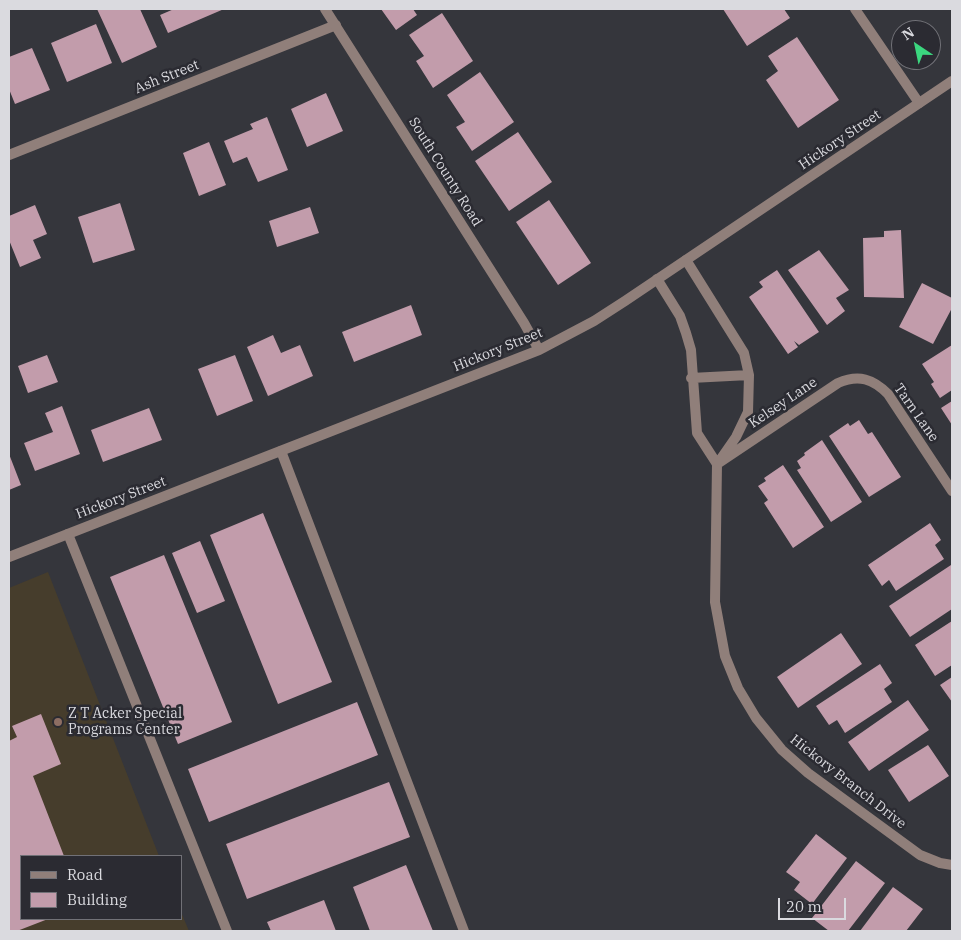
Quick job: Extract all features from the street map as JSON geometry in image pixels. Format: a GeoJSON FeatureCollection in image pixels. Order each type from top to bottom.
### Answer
{"type":"FeatureCollection","features":[{"type":"Feature","properties":{"kind":"street","name":"South County Road"},"geometry":{"type":"LineString","coordinates":[[325,9],[539,350]]}},
{"type":"Feature","properties":{"kind":"street"},"geometry":{"type":"LineString","coordinates":[[855,9],[919,103]]}},
{"type":"Feature","properties":{"kind":"street","name":"Ash Street"},"geometry":{"type":"LineString","coordinates":[[9,156],[336,24]]}},
{"type":"Feature","properties":{"kind":"street","name":"Hickory Street"},"geometry":{"type":"LineString","coordinates":[[9,557],[539,350],[594,321],[952,81]]}},
{"type":"Feature","properties":{"kind":"street"},"geometry":{"type":"LineString","coordinates":[[658,279],[680,316],[686,333],[691,350],[691,378],[697,433],[717,464],[736,437],[748,412],[748,375],[744,353],[686,260]]}},
{"type":"Feature","properties":{"kind":"street"},"geometry":{"type":"LineString","coordinates":[[691,378],[748,375]]}},
{"type":"Feature","properties":{"kind":"street","name":"Kelsey Lane"},"geometry":{"type":"LineString","coordinates":[[717,464],[838,384],[853,378],[869,379]]}},
{"type":"Feature","properties":{"kind":"street","name":"Tarn Lane"},"geometry":{"type":"LineString","coordinates":[[869,379],[879,384],[888,394],[952,491]]}},
{"type":"Feature","properties":{"kind":"street"},"geometry":{"type":"LineString","coordinates":[[281,451],[464,931]]}},
{"type":"Feature","properties":{"kind":"street","name":"Hickory Branch Drive"},"geometry":{"type":"LineString","coordinates":[[717,464],[715,602],[725,656],[738,688],[768,735],[808,773],[920,855],[940,864],[952,865]]}},
{"type":"Feature","properties":{"kind":"street"},"geometry":{"type":"LineString","coordinates":[[68,534],[227,931]]}},
{"type":"Feature","properties":{"kind":"shaded area","name":"Z T Acker Special Programs Center"},"geometry":{"type":"Polygon","coordinates":[[[48,572],[159,855],[20,855],[20,920],[182,920],[182,914],[189,931],[9,931],[9,588],[48,572]]]}},
{"type":"Feature","properties":{"kind":"building"},"geometry":{"type":"Polygon","coordinates":[[[97,9],[140,9],[157,47],[122,63],[97,9]]]}},
{"type":"Feature","properties":{"kind":"building"},"geometry":{"type":"Polygon","coordinates":[[[174,9],[224,9],[168,33],[160,15],[174,9]]]}},
{"type":"Feature","properties":{"kind":"building"},"geometry":{"type":"Polygon","coordinates":[[[381,9],[413,9],[417,15],[396,30],[381,9]]]}},
{"type":"Feature","properties":{"kind":"building"},"geometry":{"type":"Polygon","coordinates":[[[723,9],[784,9],[790,18],[747,46],[723,9]]]}},
{"type":"Feature","properties":{"kind":"building"},"geometry":{"type":"Polygon","coordinates":[[[442,13],[473,61],[433,88],[416,61],[424,56],[409,35],[442,13]]]}},
{"type":"Feature","properties":{"kind":"building"},"geometry":{"type":"Polygon","coordinates":[[[96,24],[112,63],[67,82],[51,43],[96,24]]]}},
{"type":"Feature","properties":{"kind":"building"},"geometry":{"type":"Polygon","coordinates":[[[797,37],[839,100],[798,128],[766,80],[778,71],[768,56],[797,37]]]}},
{"type":"Feature","properties":{"kind":"building"},"geometry":{"type":"Polygon","coordinates":[[[32,48],[50,90],[15,104],[9,89],[9,57],[32,48]]]}},
{"type":"Feature","properties":{"kind":"building"},"geometry":{"type":"Polygon","coordinates":[[[480,72],[514,122],[472,151],[456,127],[465,122],[447,95],[480,72]]]}},
{"type":"Feature","properties":{"kind":"building"},"geometry":{"type":"Polygon","coordinates":[[[326,93],[343,131],[307,147],[291,109],[326,93]]]}},
{"type":"Feature","properties":{"kind":"building"},"geometry":{"type":"Polygon","coordinates":[[[267,117],[288,170],[258,182],[247,157],[233,163],[224,141],[253,129],[250,124],[267,117]]]}},
{"type":"Feature","properties":{"kind":"building"},"geometry":{"type":"Polygon","coordinates":[[[518,132],[552,182],[509,211],[475,161],[518,132]]]}},
{"type":"Feature","properties":{"kind":"building"},"geometry":{"type":"Polygon","coordinates":[[[209,142],[226,185],[199,196],[183,153],[209,142]]]}},
{"type":"Feature","properties":{"kind":"building"},"geometry":{"type":"Polygon","coordinates":[[[549,200],[591,263],[558,285],[516,222],[549,200]]]}},
{"type":"Feature","properties":{"kind":"building"},"geometry":{"type":"Polygon","coordinates":[[[120,203],[135,250],[93,263],[78,217],[120,203]]]}},
{"type":"Feature","properties":{"kind":"building"},"geometry":{"type":"Polygon","coordinates":[[[35,205],[47,234],[33,240],[41,258],[20,267],[9,240],[9,216],[35,205]]]}},
{"type":"Feature","properties":{"kind":"building"},"geometry":{"type":"Polygon","coordinates":[[[310,207],[319,233],[277,247],[269,221],[310,207]]]}},
{"type":"Feature","properties":{"kind":"building"},"geometry":{"type":"Polygon","coordinates":[[[901,230],[904,298],[864,297],[863,238],[884,237],[884,231],[901,230]]]}},
{"type":"Feature","properties":{"kind":"building"},"geometry":{"type":"Polygon","coordinates":[[[819,250],[849,290],[836,298],[845,311],[827,325],[788,270],[819,250]]]}},
{"type":"Feature","properties":{"kind":"building"},"geometry":{"type":"Polygon","coordinates":[[[777,270],[819,332],[799,345],[794,341],[798,347],[788,354],[749,297],[763,287],[759,282],[777,270]]]}},
{"type":"Feature","properties":{"kind":"building"},"geometry":{"type":"Polygon","coordinates":[[[922,283],[952,298],[952,308],[933,344],[899,327],[922,283]]]}},
{"type":"Feature","properties":{"kind":"building"},"geometry":{"type":"Polygon","coordinates":[[[411,305],[422,335],[354,362],[342,332],[411,305]]]}},
{"type":"Feature","properties":{"kind":"building"},"geometry":{"type":"Polygon","coordinates":[[[273,335],[281,353],[300,345],[313,376],[268,396],[247,347],[273,335]]]}},
{"type":"Feature","properties":{"kind":"building"},"geometry":{"type":"Polygon","coordinates":[[[952,345],[952,390],[940,398],[931,384],[934,382],[922,364],[952,345]]]}},
{"type":"Feature","properties":{"kind":"building"},"geometry":{"type":"Polygon","coordinates":[[[47,355],[58,382],[28,393],[18,366],[47,355]]]}},
{"type":"Feature","properties":{"kind":"building"},"geometry":{"type":"Polygon","coordinates":[[[235,355],[253,401],[217,416],[198,369],[235,355]]]}},
{"type":"Feature","properties":{"kind":"building"},"geometry":{"type":"Polygon","coordinates":[[[952,401],[952,425],[941,408],[952,401]]]}},
{"type":"Feature","properties":{"kind":"building"},"geometry":{"type":"Polygon","coordinates":[[[62,406],[80,454],[35,471],[24,443],[53,432],[45,413],[62,406]]]}},
{"type":"Feature","properties":{"kind":"building"},"geometry":{"type":"Polygon","coordinates":[[[149,408],[162,440],[103,462],[91,430],[149,408]]]}},
{"type":"Feature","properties":{"kind":"building"},"geometry":{"type":"Polygon","coordinates":[[[859,420],[868,434],[872,432],[901,477],[869,497],[829,436],[848,423],[850,426],[859,420]]]}},
{"type":"Feature","properties":{"kind":"building"},"geometry":{"type":"Polygon","coordinates":[[[822,440],[862,502],[831,522],[797,470],[801,468],[797,461],[805,455],[804,453],[822,440]]]}},
{"type":"Feature","properties":{"kind":"building"},"geometry":{"type":"Polygon","coordinates":[[[9,454],[21,485],[9,490],[9,454]]]}},
{"type":"Feature","properties":{"kind":"building"},"geometry":{"type":"Polygon","coordinates":[[[783,465],[824,527],[793,548],[764,503],[768,500],[758,486],[766,481],[764,478],[783,465]]]}},
{"type":"Feature","properties":{"kind":"building"},"geometry":{"type":"Polygon","coordinates":[[[263,513],[332,682],[278,704],[210,535],[263,513]]]}},
{"type":"Feature","properties":{"kind":"building"},"geometry":{"type":"Polygon","coordinates":[[[930,523],[941,540],[935,545],[944,559],[896,591],[889,580],[882,586],[868,565],[930,523]]]}},
{"type":"Feature","properties":{"kind":"building"},"geometry":{"type":"Polygon","coordinates":[[[200,541],[225,601],[197,613],[172,553],[200,541]]]}},
{"type":"Feature","properties":{"kind":"building"},"geometry":{"type":"Polygon","coordinates":[[[164,555],[232,722],[178,744],[110,577],[164,555]]]}},
{"type":"Feature","properties":{"kind":"building"},"geometry":{"type":"Polygon","coordinates":[[[951,565],[952,609],[910,637],[889,606],[951,565]]]}},
{"type":"Feature","properties":{"kind":"building"},"geometry":{"type":"Polygon","coordinates":[[[952,621],[952,665],[935,676],[915,645],[952,621]]]}},
{"type":"Feature","properties":{"kind":"building"},"geometry":{"type":"Polygon","coordinates":[[[841,633],[862,664],[798,708],[777,677],[841,633]]]}},
{"type":"Feature","properties":{"kind":"building"},"geometry":{"type":"Polygon","coordinates":[[[880,664],[892,683],[884,689],[892,702],[845,733],[837,720],[829,725],[816,706],[880,664]]]}},
{"type":"Feature","properties":{"kind":"building"},"geometry":{"type":"Polygon","coordinates":[[[952,677],[952,702],[940,685],[952,677]]]}},
{"type":"Feature","properties":{"kind":"building"},"geometry":{"type":"Polygon","coordinates":[[[908,700],[929,730],[869,771],[848,742],[908,700]]]}},
{"type":"Feature","properties":{"kind":"building"},"geometry":{"type":"Polygon","coordinates":[[[357,702],[378,755],[209,822],[188,769],[357,702]]]}},
{"type":"Feature","properties":{"kind":"building"},"geometry":{"type":"Polygon","coordinates":[[[41,714],[61,764],[33,776],[64,855],[20,855],[20,920],[45,920],[17,931],[9,931],[9,741],[17,737],[12,726],[41,714]]]}},
{"type":"Feature","properties":{"kind":"building"},"geometry":{"type":"Polygon","coordinates":[[[928,745],[949,776],[909,802],[888,770],[928,745]]]}},
{"type":"Feature","properties":{"kind":"building"},"geometry":{"type":"Polygon","coordinates":[[[389,782],[410,837],[247,899],[226,844],[389,782]]]}},
{"type":"Feature","properties":{"kind":"building"},"geometry":{"type":"Polygon","coordinates":[[[816,834],[847,858],[812,904],[794,890],[800,882],[786,872],[816,834]]]}},
{"type":"Feature","properties":{"kind":"building"},"geometry":{"type":"Polygon","coordinates":[[[856,861],[885,883],[848,931],[829,931],[812,918],[856,861]]]}},
{"type":"Feature","properties":{"kind":"building"},"geometry":{"type":"Polygon","coordinates":[[[406,865],[433,931],[370,931],[353,887],[406,865]]]}},
{"type":"Feature","properties":{"kind":"building"},"geometry":{"type":"Polygon","coordinates":[[[893,887],[923,909],[906,931],[860,931],[893,887]]]}},
{"type":"Feature","properties":{"kind":"building"},"geometry":{"type":"Polygon","coordinates":[[[324,900],[336,931],[271,931],[267,922],[324,900]]]}},
{"type":"Feature","properties":{"kind":"place","name":"Z T Acker Special Programs Center"},"geometry":{"type":"Point","coordinates":[58,722]}}]}
